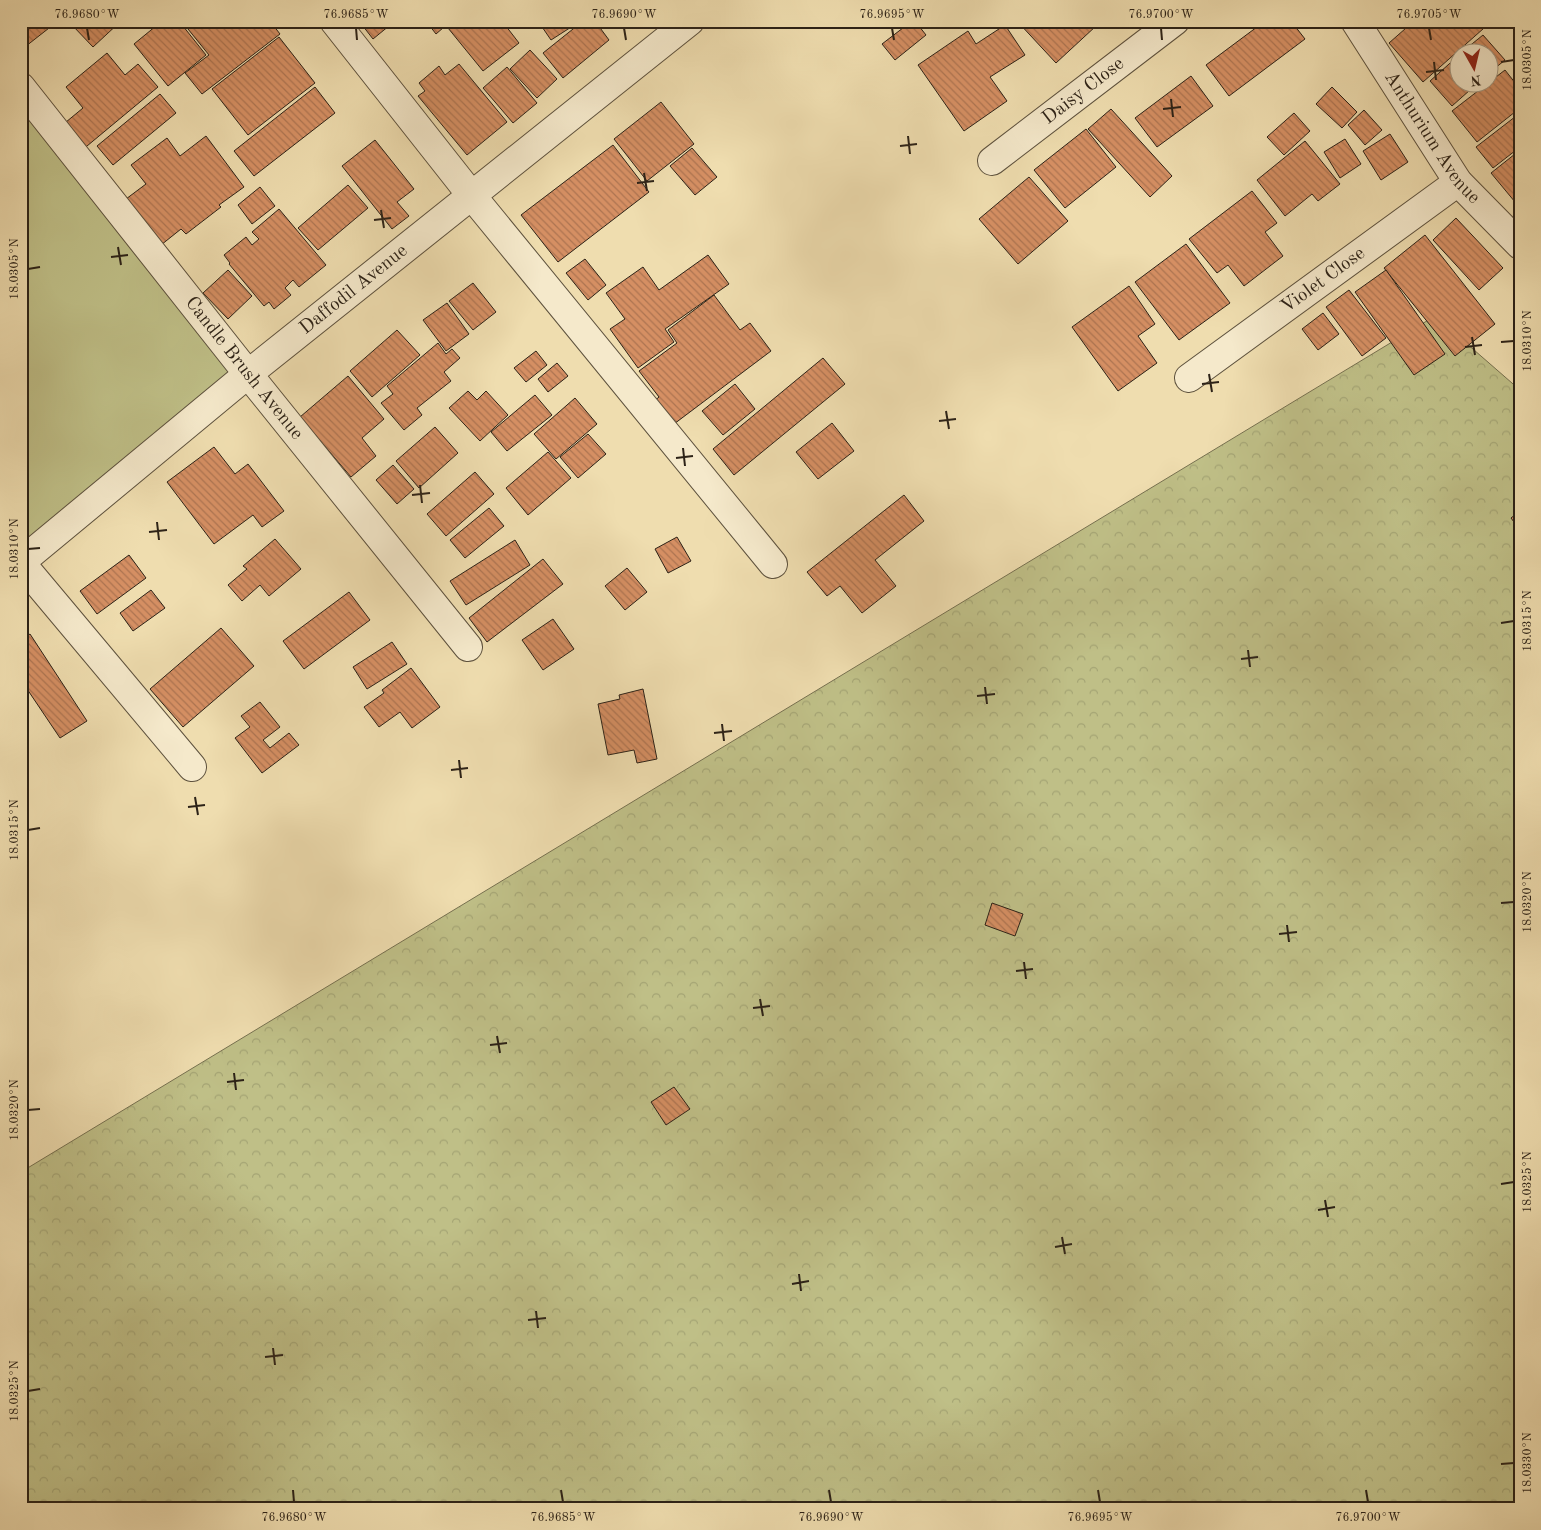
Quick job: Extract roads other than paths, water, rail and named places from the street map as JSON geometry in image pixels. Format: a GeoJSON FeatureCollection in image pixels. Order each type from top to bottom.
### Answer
{"type":"FeatureCollection","features":[{"type":"Feature","properties":{"kind":"street"},"geometry":{"type":"LineString","coordinates":[[334,21],[472,196],[773,564]]}},
{"type":"Feature","properties":{"kind":"street","name":"Daffodil Avenue"},"geometry":{"type":"LineString","coordinates":[[21,562],[248,374],[690,21]]}},
{"type":"Feature","properties":{"kind":"street","name":"Daisy Close"},"geometry":{"type":"LineString","coordinates":[[992,162],[1175,21]]}},
{"type":"Feature","properties":{"kind":"street","name":"Anthurium Avenue"},"geometry":{"type":"LineString","coordinates":[[1355,21],[1458,182],[1520,245]]}},
{"type":"Feature","properties":{"kind":"street","name":"Candle Brush Avenue"},"geometry":{"type":"LineString","coordinates":[[21,87],[248,374],[468,647]]}},
{"type":"Feature","properties":{"kind":"street","name":"Violet Close"},"geometry":{"type":"LineString","coordinates":[[1189,378],[1458,182]]}},
{"type":"Feature","properties":{"kind":"street"},"geometry":{"type":"LineString","coordinates":[[21,562],[192,767]]}}]}
